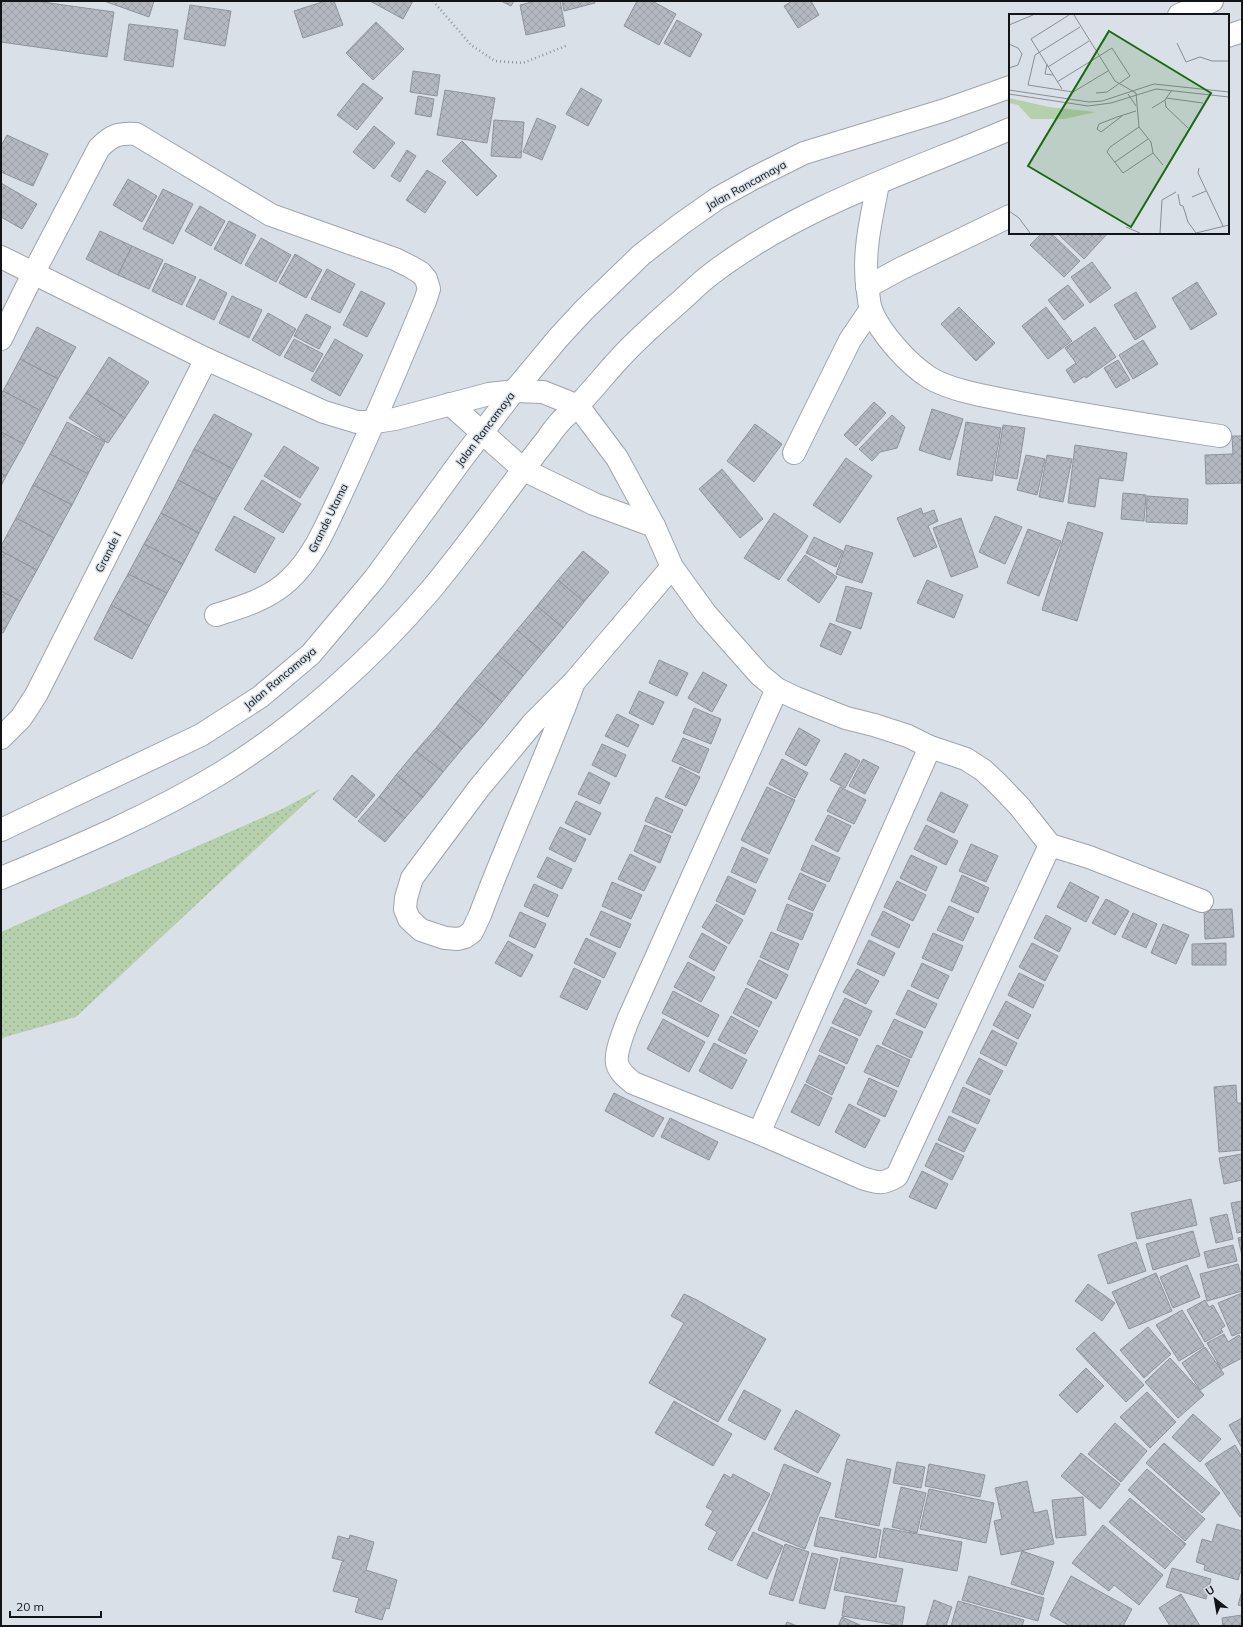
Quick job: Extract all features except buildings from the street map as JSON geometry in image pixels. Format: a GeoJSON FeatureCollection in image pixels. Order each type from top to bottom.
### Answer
{"type":"FeatureCollection","features":[{"type":"Feature","properties":{"kind":"street"},"geometry":{"type":"LineString","coordinates":[[1181,14],[1212,1]]}},
{"type":"Feature","properties":{"kind":"street"},"geometry":{"type":"LineString","coordinates":[[1229,36],[1242,31]]}},
{"type":"Feature","properties":{"kind":"street","name":"Jalan Rancamaya"},"geometry":{"type":"LineString","coordinates":[[1,830],[201,735],[248,705],[311,654],[375,578],[514,391],[559,337],[622,274],[658,242],[718,198],[804,153],[945,110],[1009,87]]}},
{"type":"Feature","properties":{"kind":"street"},"geometry":{"type":"LineString","coordinates":[[1,878],[57,855],[125,824],[174,799],[219,774],[258,749],[303,715],[368,656],[428,593],[566,415],[578,406],[622,355],[707,278],[727,263],[791,223],[828,205],[1009,129]]}},
{"type":"Feature","properties":{"kind":"street","name":"Grande Utama"},"geometry":{"type":"LineString","coordinates":[[1,339],[34,272],[99,148],[108,139],[115,135],[124,133],[136,134],[271,215],[395,259],[421,273],[429,289],[375,422],[314,550],[289,581],[272,593],[245,606],[216,615]]}},
{"type":"Feature","properties":{"kind":"street"},"geometry":{"type":"LineString","coordinates":[[878,184],[867,245],[865,266],[871,309],[898,351],[912,365],[931,378],[956,388],[996,398],[1104,419],[1220,436]]}},
{"type":"Feature","properties":{"kind":"street"},"geometry":{"type":"LineString","coordinates":[[867,287],[900,269],[1009,216]]}},
{"type":"Feature","properties":{"kind":"street"},"geometry":{"type":"LineString","coordinates":[[1,257],[34,272],[206,359],[324,412],[357,422],[375,422],[395,419],[489,394],[514,391],[543,392],[578,406],[617,458],[654,526],[672,567],[706,614],[760,675],[777,689],[846,718],[874,724],[908,736],[930,747],[966,759],[983,770],[1020,808],[1050,846],[1089,857],[1202,902]]}},
{"type":"Feature","properties":{"kind":"street"},"geometry":{"type":"LineString","coordinates":[[794,453],[850,340],[871,309]]}},
{"type":"Feature","properties":{"kind":"street","name":"Grande I"},"geometry":{"type":"LineString","coordinates":[[1,738],[21,718],[36,695],[206,359]]}},
{"type":"Feature","properties":{"kind":"street"},"geometry":{"type":"LineString","coordinates":[[450,404],[524,470],[594,504],[654,526]]}},
{"type":"Feature","properties":{"kind":"street"},"geometry":{"type":"LineString","coordinates":[[574,682],[551,745],[519,815],[480,916],[472,932],[465,937],[458,939],[445,938],[421,930],[409,919],[405,909],[406,898],[412,878],[479,788],[533,723],[574,682],[672,567]]}},
{"type":"Feature","properties":{"kind":"street"},"geometry":{"type":"LineString","coordinates":[[777,689],[628,1020],[618,1052],[617,1064],[624,1075],[633,1083],[759,1133],[876,1182],[886,1183],[897,1176],[1050,846]]}},
{"type":"Feature","properties":{"kind":"street"},"geometry":{"type":"LineString","coordinates":[[759,1133],[930,747]]}},
{"type":"Feature","properties":{"kind":"path"},"geometry":{"type":"LineString","coordinates":[[433,1],[470,45],[495,61],[523,63],[568,45]]}},
{"type":"Feature","properties":{"kind":"green space"},"geometry":{"type":"Polygon","coordinates":[[[320,789],[76,1017],[5,1037],[1,1040],[1,932],[282,809],[320,789]]]}}]}
